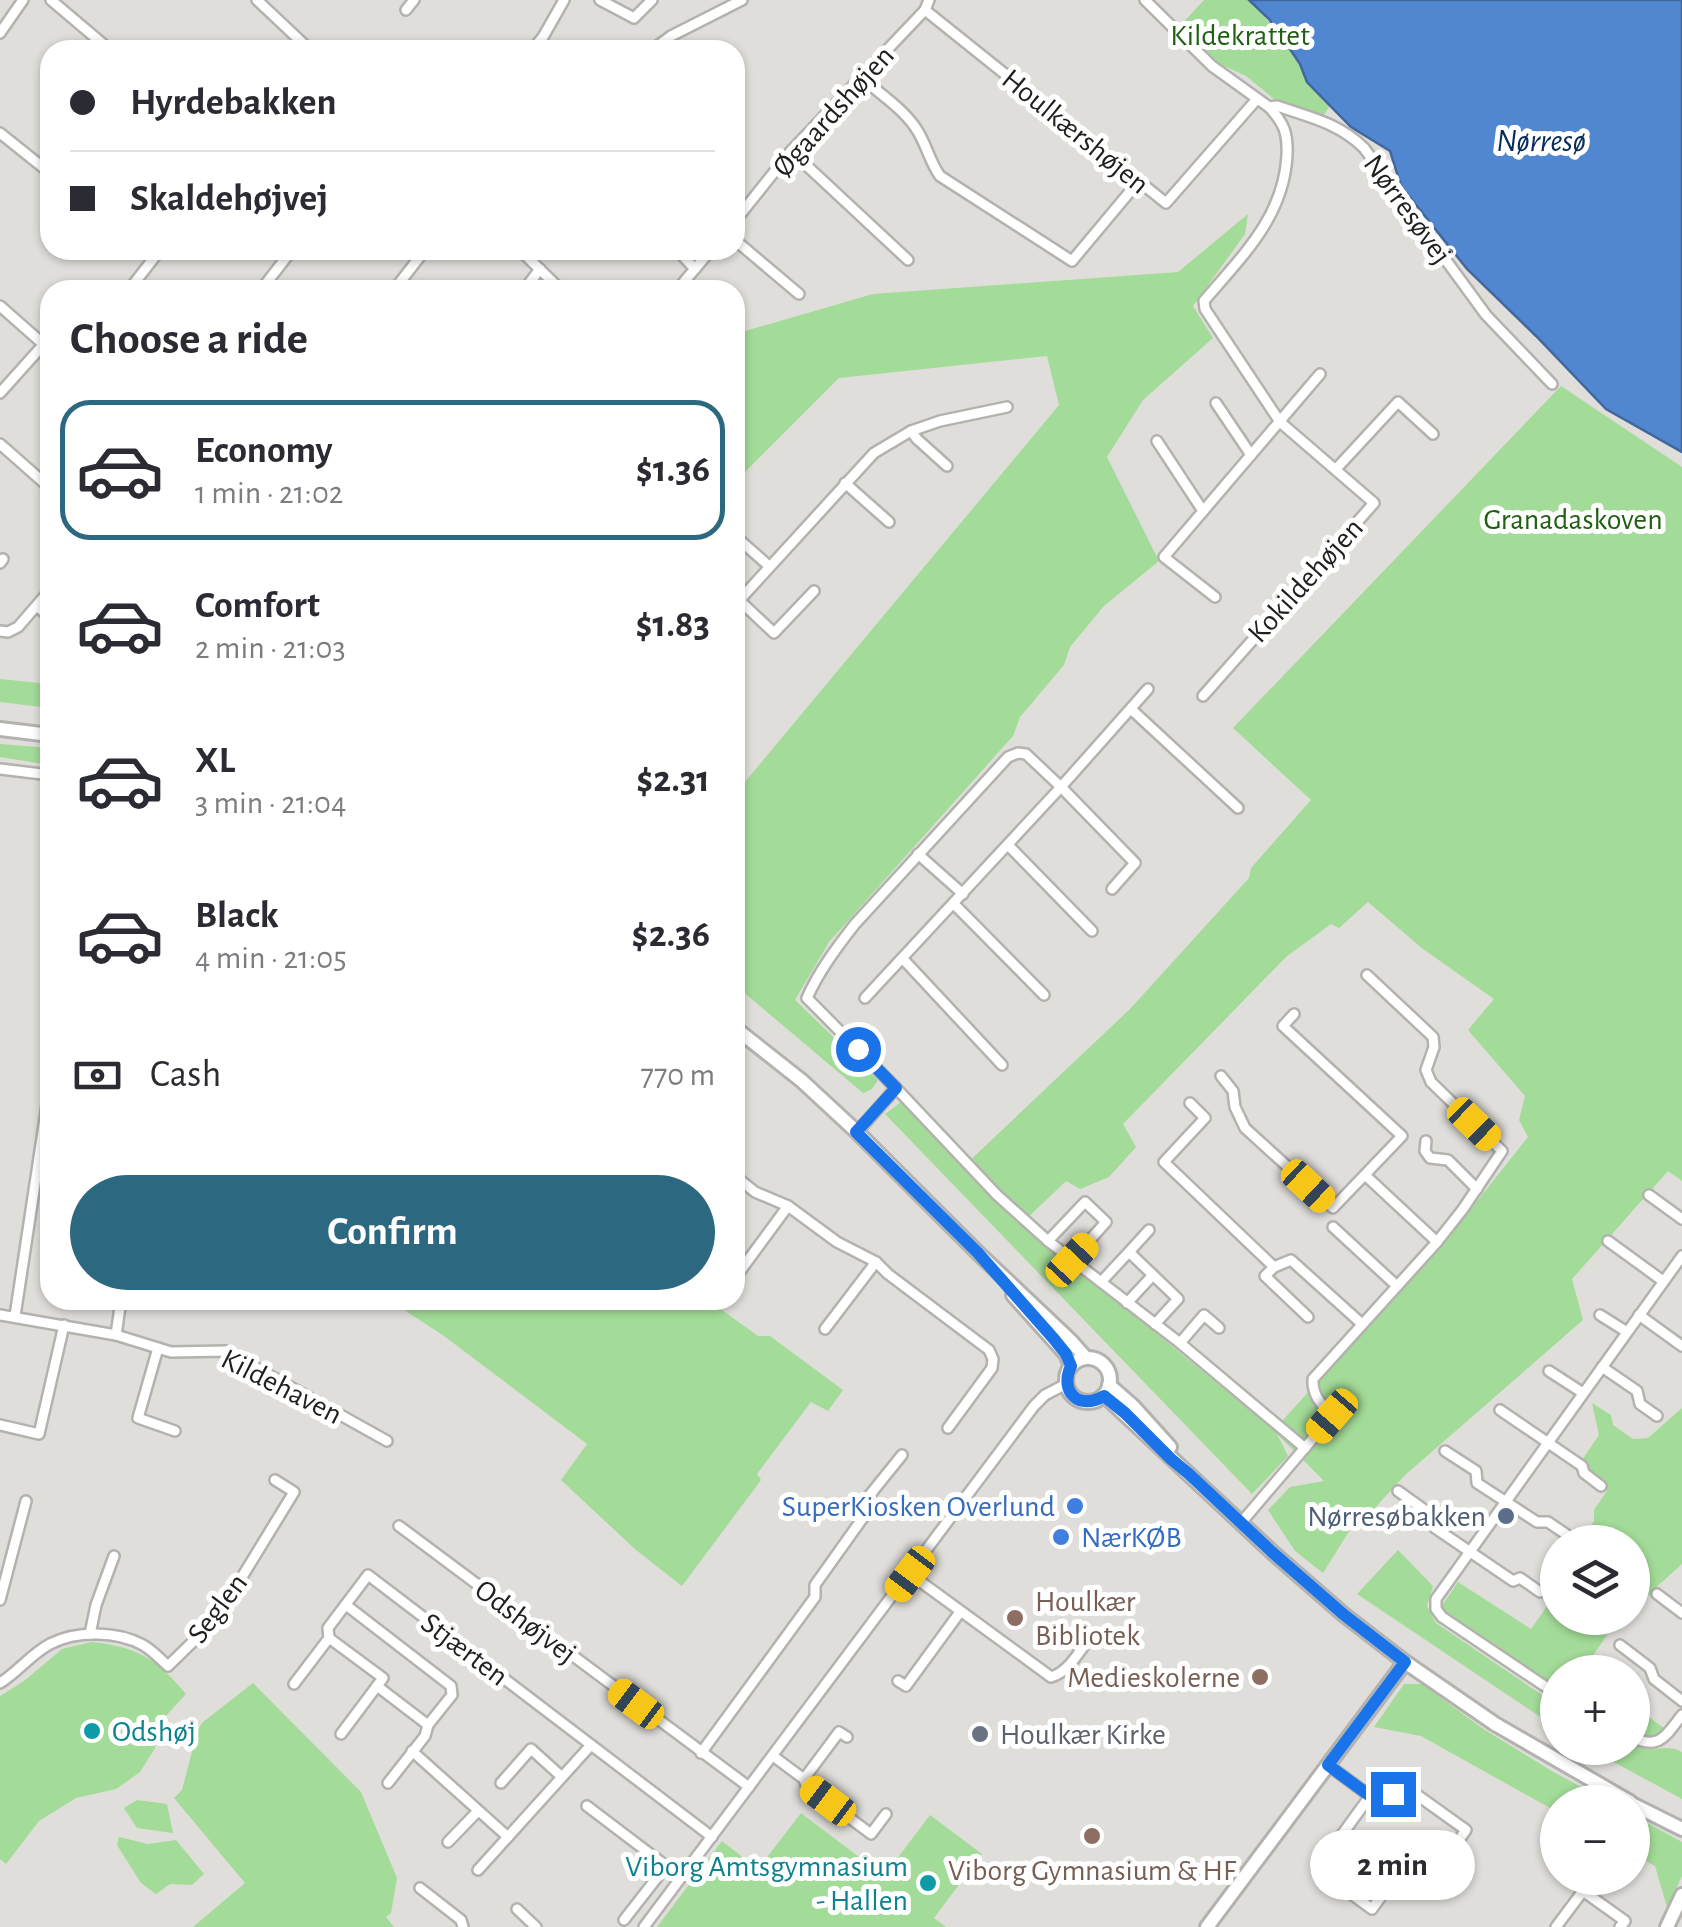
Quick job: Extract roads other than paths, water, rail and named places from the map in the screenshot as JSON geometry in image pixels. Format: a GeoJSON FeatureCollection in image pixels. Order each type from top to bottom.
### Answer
{"type":"FeatureCollection","features":[{"type":"Feature","properties":{"kind":"street"},"geometry":{"type":"LineString","coordinates":[[5,0],[16,10]]}},
{"type":"Feature","properties":{"kind":"street"},"geometry":{"type":"LineString","coordinates":[[0,33],[23,0]]}},
{"type":"Feature","properties":{"kind":"street"},"geometry":{"type":"LineString","coordinates":[[51,0],[98,40]]}},
{"type":"Feature","properties":{"kind":"street"},"geometry":{"type":"LineString","coordinates":[[257,0],[299,40]]}},
{"type":"Feature","properties":{"kind":"street"},"geometry":{"type":"LineString","coordinates":[[406,10],[414,0]]}},
{"type":"Feature","properties":{"kind":"street"},"geometry":{"type":"LineString","coordinates":[[541,40],[564,0]]}},
{"type":"Feature","properties":{"kind":"street"},"geometry":{"type":"LineString","coordinates":[[600,0],[634,18],[652,0]]}},
{"type":"Feature","properties":{"kind":"street"},"geometry":{"type":"LineString","coordinates":[[666,40],[742,0]]}},
{"type":"Feature","properties":{"kind":"street","name":"Nørresøvej"},"geometry":{"type":"LineString","coordinates":[[1145,0],[1212,66],[1269,108],[1276,106],[1333,124],[1350,134],[1486,315],[1552,384]]}},
{"type":"Feature","properties":{"kind":"street","name":"Houlkærshøjen"},"geometry":{"type":"LineString","coordinates":[[927,5],[1166,203],[1257,99]]}},
{"type":"Feature","properties":{"kind":"street","name":"Øgaardshøjen"},"geometry":{"type":"LineString","coordinates":[[745,208],[791,151],[927,5]]}},
{"type":"Feature","properties":{"kind":"street"},"geometry":{"type":"LineString","coordinates":[[862,78],[912,123],[940,176],[1072,261],[1138,182]]}},
{"type":"Feature","properties":{"kind":"street","name":"Kokildehøjen"},"geometry":{"type":"LineString","coordinates":[[1203,696],[1374,503],[1280,422],[1205,309],[1204,300],[1275,210],[1286,168],[1287,144],[1282,121],[1269,108]]}},
{"type":"Feature","properties":{"kind":"street"},"geometry":{"type":"LineString","coordinates":[[0,132],[40,165]]}},
{"type":"Feature","properties":{"kind":"street"},"geometry":{"type":"LineString","coordinates":[[791,151],[908,260]]}},
{"type":"Feature","properties":{"kind":"street"},"geometry":{"type":"LineString","coordinates":[[745,248],[799,294]]}},
{"type":"Feature","properties":{"kind":"street"},"geometry":{"type":"LineString","coordinates":[[137,280],[152,260]]}},
{"type":"Feature","properties":{"kind":"street"},"geometry":{"type":"LineString","coordinates":[[269,280],[284,260]]}},
{"type":"Feature","properties":{"kind":"street"},"geometry":{"type":"LineString","coordinates":[[531,260],[551,280]]}},
{"type":"Feature","properties":{"kind":"street"},"geometry":{"type":"LineString","coordinates":[[686,260],[695,269]]}},
{"type":"Feature","properties":{"kind":"street"},"geometry":{"type":"LineString","coordinates":[[686,280],[703,260]]}},
{"type":"Feature","properties":{"kind":"street"},"geometry":{"type":"LineString","coordinates":[[532,280],[540,269]]}},
{"type":"Feature","properties":{"kind":"street"},"geometry":{"type":"LineString","coordinates":[[0,306],[40,341]]}},
{"type":"Feature","properties":{"kind":"street"},"geometry":{"type":"LineString","coordinates":[[0,392],[40,354]]}},
{"type":"Feature","properties":{"kind":"street","name":"Kokildehøjen"},"geometry":{"type":"LineString","coordinates":[[1215,597],[1164,557],[1320,374]]}},
{"type":"Feature","properties":{"kind":"street","name":"Kokildehøjen"},"geometry":{"type":"LineString","coordinates":[[1336,469],[1398,402],[1433,434]]}},
{"type":"Feature","properties":{"kind":"street"},"geometry":{"type":"LineString","coordinates":[[1216,404],[1251,455]]}},
{"type":"Feature","properties":{"kind":"street"},"geometry":{"type":"LineString","coordinates":[[745,593],[874,453],[911,431],[1006,407]]}},
{"type":"Feature","properties":{"kind":"street"},"geometry":{"type":"LineString","coordinates":[[911,431],[947,466]]}},
{"type":"Feature","properties":{"kind":"street"},"geometry":{"type":"LineString","coordinates":[[1157,441],[1203,511]]}},
{"type":"Feature","properties":{"kind":"street"},"geometry":{"type":"LineString","coordinates":[[0,444],[40,479]]}},
{"type":"Feature","properties":{"kind":"street"},"geometry":{"type":"LineString","coordinates":[[845,483],[889,522]]}},
{"type":"Feature","properties":{"kind":"street"},"geometry":{"type":"LineString","coordinates":[[745,545],[769,566]]}},
{"type":"Feature","properties":{"kind":"street"},"geometry":{"type":"LineString","coordinates":[[745,609],[774,633],[814,591]]}},
{"type":"Feature","properties":{"kind":"street"},"geometry":{"type":"LineString","coordinates":[[0,631],[18,627],[40,601]]}},
{"type":"Feature","properties":{"kind":"street"},"geometry":{"type":"LineString","coordinates":[[36,606],[40,609]]}},
{"type":"Feature","properties":{"kind":"street"},"geometry":{"type":"LineString","coordinates":[[865,998],[1148,689]]}},
{"type":"Feature","properties":{"kind":"street"},"geometry":{"type":"LineString","coordinates":[[1132,710],[1238,808]]}},
{"type":"Feature","properties":{"kind":"street"},"geometry":{"type":"LineString","coordinates":[[2,729],[40,734]]}},
{"type":"Feature","properties":{"kind":"street"},"geometry":{"type":"LineString","coordinates":[[1112,888],[1135,862],[1026,754],[1018,753],[1008,757],[838,946],[807,998],[997,1195],[1048,1242],[1180,1343],[1305,1448]]}},
{"type":"Feature","properties":{"kind":"street"},"geometry":{"type":"LineString","coordinates":[[0,769],[40,774]]}},
{"type":"Feature","properties":{"kind":"street"},"geometry":{"type":"LineString","coordinates":[[1008,845],[1092,931]]}},
{"type":"Feature","properties":{"kind":"street"},"geometry":{"type":"LineString","coordinates":[[918,854],[964,894]]}},
{"type":"Feature","properties":{"kind":"street"},"geometry":{"type":"LineString","coordinates":[[954,904],[1044,995]]}},
{"type":"Feature","properties":{"kind":"street"},"geometry":{"type":"LineString","coordinates":[[903,959],[1002,1065]]}},
{"type":"Feature","properties":{"kind":"street"},"geometry":{"type":"LineString","coordinates":[[1240,1524],[1332,1416],[1318,1400],[1312,1388],[1313,1379],[1437,1242],[1502,1151],[1431,1082],[1426,1070],[1434,1047],[1432,1037],[1366,975]]}},
{"type":"Feature","properties":{"kind":"street"},"geometry":{"type":"LineString","coordinates":[[1221,1076],[1233,1092],[1245,1128],[1333,1208],[1402,1136],[1283,1026],[1294,1014]]}},
{"type":"Feature","properties":{"kind":"street"},"geometry":{"type":"LineString","coordinates":[[745,1037],[802,1081],[978,1253],[1054,1339],[1071,1366]]}},
{"type":"Feature","properties":{"kind":"street"},"geometry":{"type":"LineString","coordinates":[[856,1132],[896,1088]]}},
{"type":"Feature","properties":{"kind":"street"},"geometry":{"type":"LineString","coordinates":[[1190,1102],[1204,1118],[1164,1162],[1274,1266]]}},
{"type":"Feature","properties":{"kind":"street"},"geometry":{"type":"LineString","coordinates":[[1426,1142],[1425,1151],[1430,1158],[1448,1160],[1476,1189]]}},
{"type":"Feature","properties":{"kind":"street"},"geometry":{"type":"LineString","coordinates":[[14,1316],[40,1148]]}},
{"type":"Feature","properties":{"kind":"street"},"geometry":{"type":"LineString","coordinates":[[1366,1175],[1437,1242]]}},
{"type":"Feature","properties":{"kind":"street"},"geometry":{"type":"LineString","coordinates":[[745,1184],[788,1206],[837,1242],[876,1262],[990,1350],[992,1368],[948,1428]]}},
{"type":"Feature","properties":{"kind":"street"},"geometry":{"type":"LineString","coordinates":[[1649,1195],[1682,1218]]}},
{"type":"Feature","properties":{"kind":"street"},"geometry":{"type":"LineString","coordinates":[[1048,1242],[1085,1202],[1106,1222],[1072,1260]]}},
{"type":"Feature","properties":{"kind":"street"},"geometry":{"type":"LineString","coordinates":[[745,1264],[788,1206]]}},
{"type":"Feature","properties":{"kind":"street"},"geometry":{"type":"LineString","coordinates":[[1333,1226],[1397,1286]]}},
{"type":"Feature","properties":{"kind":"street"},"geometry":{"type":"LineString","coordinates":[[1101,1282],[1149,1230]]}},
{"type":"Feature","properties":{"kind":"street"},"geometry":{"type":"LineString","coordinates":[[1608,1241],[1664,1282]]}},
{"type":"Feature","properties":{"kind":"street"},"geometry":{"type":"LineString","coordinates":[[1129,1252],[1178,1299],[1155,1324]]}},
{"type":"Feature","properties":{"kind":"street"},"geometry":{"type":"LineString","coordinates":[[978,1253],[1086,1358],[1104,1366],[1109,1375],[1106,1390],[1090,1402],[1079,1400],[1066,1384],[1071,1366],[1086,1358]]}},
{"type":"Feature","properties":{"kind":"street"},"geometry":{"type":"LineString","coordinates":[[1308,1317],[1265,1276],[1274,1266],[1291,1260],[1362,1324]]}},
{"type":"Feature","properties":{"kind":"street"},"geometry":{"type":"LineString","coordinates":[[825,1329],[876,1262]]}},
{"type":"Feature","properties":{"kind":"street"},"geometry":{"type":"LineString","coordinates":[[1540,1683],[1442,1617],[1436,1609],[1436,1599],[1680,1263]]}},
{"type":"Feature","properties":{"kind":"street"},"geometry":{"type":"LineString","coordinates":[[1128,1302],[1153,1275]]}},
{"type":"Feature","properties":{"kind":"street"},"geometry":{"type":"LineString","coordinates":[[116,1336],[120,1310]]}},
{"type":"Feature","properties":{"kind":"street","name":"Kildehaven"},"geometry":{"type":"LineString","coordinates":[[0,1315],[116,1336],[172,1352],[226,1351],[388,1442]]}},
{"type":"Feature","properties":{"kind":"street"},"geometry":{"type":"LineString","coordinates":[[1180,1343],[1204,1315],[1219,1328]]}},
{"type":"Feature","properties":{"kind":"street"},"geometry":{"type":"LineString","coordinates":[[1600,1315],[1627,1332]]}},
{"type":"Feature","properties":{"kind":"street"},"geometry":{"type":"LineString","coordinates":[[1639,1316],[1682,1346]]}},
{"type":"Feature","properties":{"kind":"street"},"geometry":{"type":"LineString","coordinates":[[0,1425],[39,1434],[64,1325]]}},
{"type":"Feature","properties":{"kind":"street"},"geometry":{"type":"LineString","coordinates":[[158,1348],[138,1418],[175,1431]]}},
{"type":"Feature","properties":{"kind":"street"},"geometry":{"type":"LineString","coordinates":[[1602,1366],[1637,1390],[1640,1404],[1658,1416]]}},
{"type":"Feature","properties":{"kind":"street"},"geometry":{"type":"LineString","coordinates":[[1549,1371],[1583,1393]]}},
{"type":"Feature","properties":{"kind":"street"},"geometry":{"type":"LineString","coordinates":[[644,1927],[1034,1406],[1066,1384]]}},
{"type":"Feature","properties":{"kind":"street"},"geometry":{"type":"LineString","coordinates":[[1106,1390],[1240,1524],[1343,1614],[1405,1662],[1540,1751]]}},
{"type":"Feature","properties":{"kind":"street"},"geometry":{"type":"LineString","coordinates":[[1500,1410],[1582,1466],[1584,1473],[1601,1486]]}},
{"type":"Feature","properties":{"kind":"street"},"geometry":{"type":"LineString","coordinates":[[1444,1451],[1476,1471],[1477,1482],[1537,1522],[1553,1525]]}},
{"type":"Feature","properties":{"kind":"street"},"geometry":{"type":"LineString","coordinates":[[701,1753],[815,1597],[816,1585],[867,1512],[869,1496],[902,1455]]}},
{"type":"Feature","properties":{"kind":"street","name":"Seglen"},"geometry":{"type":"LineString","coordinates":[[90,1634],[145,1646],[168,1666],[223,1608],[294,1492],[275,1480]]}},
{"type":"Feature","properties":{"kind":"street"},"geometry":{"type":"LineString","coordinates":[[1398,1491],[1430,1514],[1435,1528],[1514,1581],[1520,1578],[1540,1592]]}},
{"type":"Feature","properties":{"kind":"street"},"geometry":{"type":"LineString","coordinates":[[0,1600],[26,1501]]}},
{"type":"Feature","properties":{"kind":"street","name":"Odshøjvej"},"geometry":{"type":"LineString","coordinates":[[399,1526],[749,1788]]}},
{"type":"Feature","properties":{"kind":"street"},"geometry":{"type":"LineString","coordinates":[[0,1683],[52,1643],[90,1634],[114,1556]]}},
{"type":"Feature","properties":{"kind":"street"},"geometry":{"type":"LineString","coordinates":[[910,1574],[1051,1677],[1066,1668],[1092,1634]]}},
{"type":"Feature","properties":{"kind":"street","name":"Stjærten"},"geometry":{"type":"LineString","coordinates":[[294,1684],[329,1638],[328,1628],[368,1575],[712,1838]]}},
{"type":"Feature","properties":{"kind":"street"},"geometry":{"type":"LineString","coordinates":[[1657,1594],[1682,1613]]}},
{"type":"Feature","properties":{"kind":"street","name":"Stjærten"},"geometry":{"type":"LineString","coordinates":[[346,1605],[451,1686],[452,1695],[388,1782]]}},
{"type":"Feature","properties":{"kind":"street"},"geometry":{"type":"LineString","coordinates":[[898,1681],[906,1686],[960,1612]]}},
{"type":"Feature","properties":{"kind":"street"},"geometry":{"type":"LineString","coordinates":[[329,1638],[382,1678],[341,1734]]}},
{"type":"Feature","properties":{"kind":"street"},"geometry":{"type":"LineString","coordinates":[[1620,1644],[1682,1701]]}},
{"type":"Feature","properties":{"kind":"street"},"geometry":{"type":"LineString","coordinates":[[1207,1927],[1405,1662]]}},
{"type":"Feature","properties":{"kind":"street"},"geometry":{"type":"LineString","coordinates":[[377,1686],[428,1725]]}},
{"type":"Feature","properties":{"kind":"street"},"geometry":{"type":"LineString","coordinates":[[1650,1744],[1661,1741],[1682,1715]]}},
{"type":"Feature","properties":{"kind":"street"},"geometry":{"type":"LineString","coordinates":[[1670,1730],[1682,1738]]}},
{"type":"Feature","properties":{"kind":"street"},"geometry":{"type":"LineString","coordinates":[[804,1779],[840,1732],[846,1737]]}},
{"type":"Feature","properties":{"kind":"street"},"geometry":{"type":"LineString","coordinates":[[478,1870],[592,1745]]}},
{"type":"Feature","properties":{"kind":"street"},"geometry":{"type":"LineString","coordinates":[[500,1784],[531,1749],[562,1777]]}},
{"type":"Feature","properties":{"kind":"street"},"geometry":{"type":"LineString","coordinates":[[412,1751],[508,1837]]}},
{"type":"Feature","properties":{"kind":"street"},"geometry":{"type":"LineString","coordinates":[[774,1756],[871,1834],[886,1814]]}},
{"type":"Feature","properties":{"kind":"street"},"geometry":{"type":"LineString","coordinates":[[1328,1765],[1370,1796],[1413,1792],[1466,1830],[1438,1870],[1414,1852],[1372,1909],[1317,1869],[1370,1796]]}},
{"type":"Feature","properties":{"kind":"street"},"geometry":{"type":"LineString","coordinates":[[1563,1765],[1599,1785]]}},
{"type":"Feature","properties":{"kind":"street"},"geometry":{"type":"LineString","coordinates":[[586,1806],[666,1866],[624,1920]]}},
{"type":"Feature","properties":{"kind":"street"},"geometry":{"type":"LineString","coordinates":[[448,1842],[478,1811]]}},
{"type":"Feature","properties":{"kind":"street"},"geometry":{"type":"LineString","coordinates":[[1650,1812],[1682,1828]]}},
{"type":"Feature","properties":{"kind":"street"},"geometry":{"type":"LineString","coordinates":[[420,1888],[461,1920],[463,1927]]}},
{"type":"Feature","properties":{"kind":"street"},"geometry":{"type":"LineString","coordinates":[[1556,1927],[1582,1891],[1625,1921],[1620,1927]]}},
{"type":"Feature","properties":{"kind":"street"},"geometry":{"type":"LineString","coordinates":[[642,1898],[658,1908]]}},
{"type":"Feature","properties":{"kind":"street"},"geometry":{"type":"LineString","coordinates":[[1667,1927],[1680,1903]]}},
{"type":"Feature","properties":{"kind":"street"},"geometry":{"type":"LineString","coordinates":[[517,1909],[536,1927]]}},
{"type":"Feature","properties":{"kind":"water","name":"Nørresø"},"geometry":{"type":"Polygon","coordinates":[[[1249,0],[1682,0],[1682,452],[1606,409],[1467,269],[1401,186],[1390,151],[1351,127],[1307,82],[1300,64],[1269,19],[1249,0]]]}},
{"type":"Feature","properties":{"kind":"place","name":"SuperKiosken Overlund"},"geometry":{"type":"Point","coordinates":[1075,1506]}},
{"type":"Feature","properties":{"kind":"place","name":"Nørresøbakken"},"geometry":{"type":"Point","coordinates":[1506,1516]}},
{"type":"Feature","properties":{"kind":"place","name":"NærKØB"},"geometry":{"type":"Point","coordinates":[1061,1537]}},
{"type":"Feature","properties":{"kind":"place","name":"Houlkær Bibliotek"},"geometry":{"type":"Point","coordinates":[1015,1618]}},
{"type":"Feature","properties":{"kind":"place","name":"Medieskolerne"},"geometry":{"type":"Point","coordinates":[1260,1677]}},
{"type":"Feature","properties":{"kind":"place","name":"Odshøj"},"geometry":{"type":"Point","coordinates":[92,1731]}},
{"type":"Feature","properties":{"kind":"place","name":"Houlkær Kirke"},"geometry":{"type":"Point","coordinates":[980,1734]}},
{"type":"Feature","properties":{"kind":"place","name":"Viborg Gymnasium & HF"},"geometry":{"type":"Point","coordinates":[1092,1836]}},
{"type":"Feature","properties":{"kind":"place","name":"Viborg Amtsgymnasium - Hallen"},"geometry":{"type":"Point","coordinates":[928,1883]}},
{"type":"Feature","properties":{"kind":"park label","name":"Kildekrattet"},"geometry":{"type":"Point","coordinates":[1240,35]}},
{"type":"Feature","properties":{"kind":"park label","name":"Granadaskoven"},"geometry":{"type":"Point","coordinates":[1573,519]}}]}
